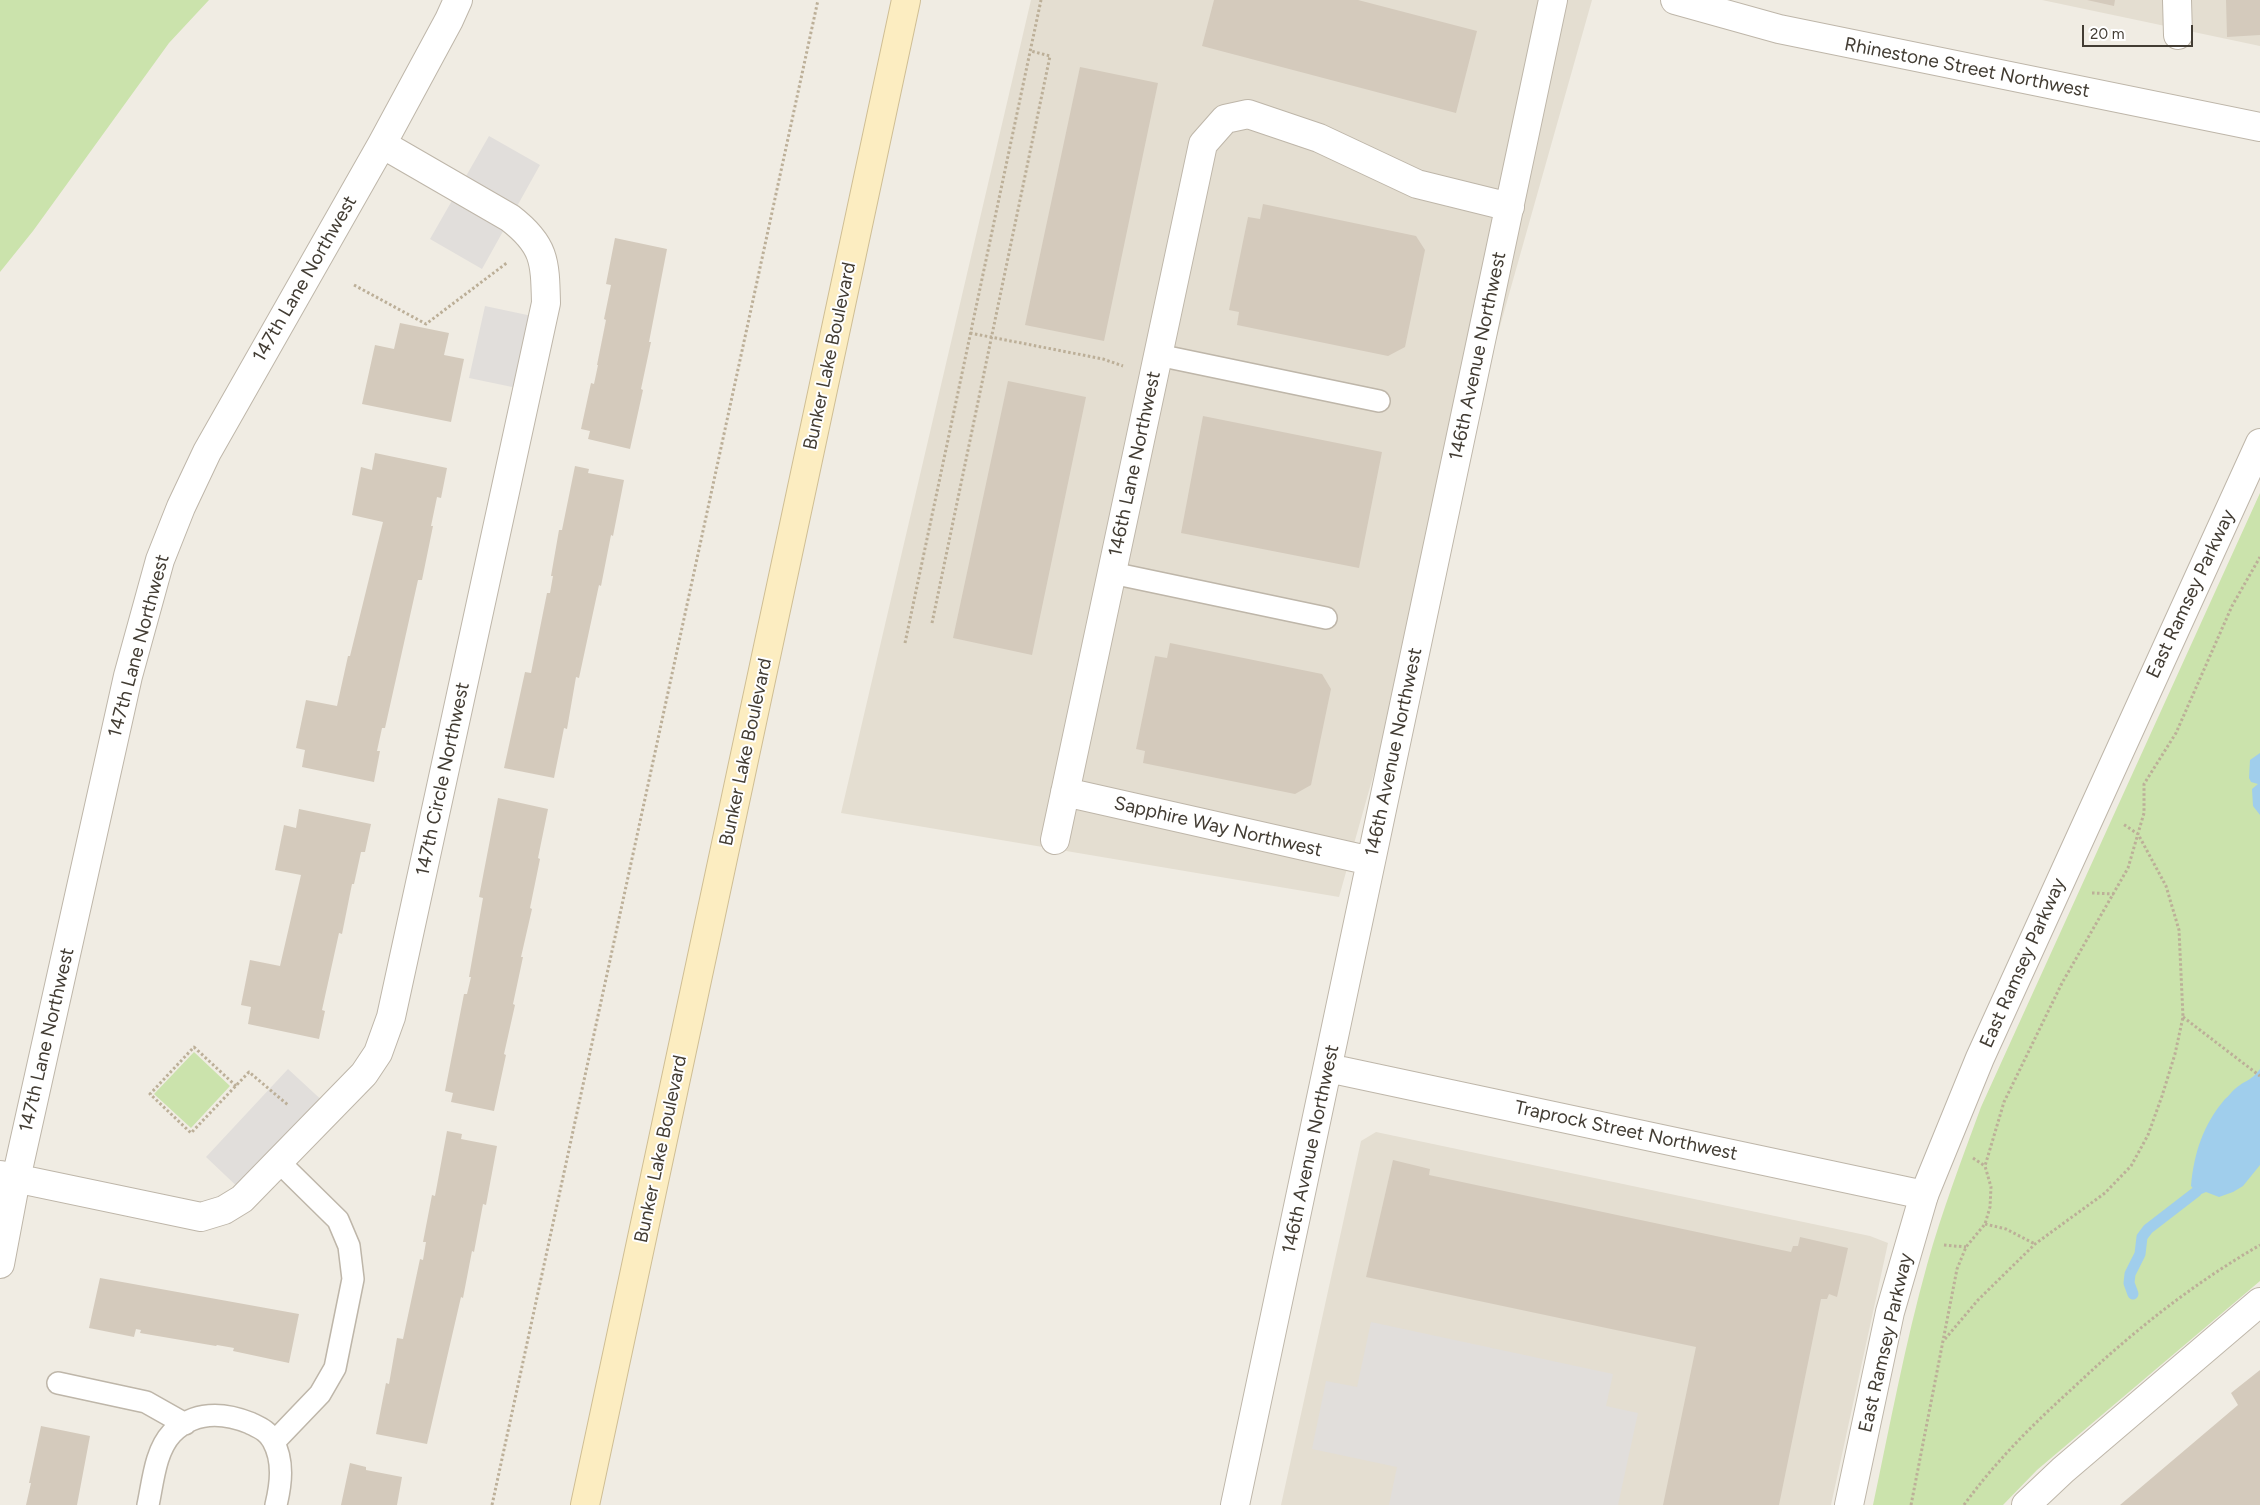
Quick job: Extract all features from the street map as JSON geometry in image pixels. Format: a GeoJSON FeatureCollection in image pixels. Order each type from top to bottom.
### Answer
{"type":"FeatureCollection","features":[{"type":"Feature","properties":{"kind":"main road","name":"Bunker Lake Boulevard"},"geometry":{"type":"LineString","coordinates":[[585,1505],[906,0]]}},
{"type":"Feature","properties":{"kind":"street","name":"147th Lane Northwest"},"geometry":{"type":"LineString","coordinates":[[0,1264],[8,1177],[128,676],[160,560],[181,507],[207,452],[382,144],[450,20],[458,0]]}},
{"type":"Feature","properties":{"kind":"street","name":"146th Avenue Northwest"},"geometry":{"type":"LineString","coordinates":[[1235,1505],[1553,0]]}},
{"type":"Feature","properties":{"kind":"street","name":"Rhinestone Street Northwest"},"geometry":{"type":"LineString","coordinates":[[1675,0],[1788,31],[2260,127]]}},
{"type":"Feature","properties":{"kind":"street"},"geometry":{"type":"LineString","coordinates":[[2177,0],[2178,35]]}},
{"type":"Feature","properties":{"kind":"street","name":"146th Lane Northwest"},"geometry":{"type":"LineString","coordinates":[[1056,840],[1203,144],[1225,119],[1248,114],[1319,138],[1417,184],[1510,207]]}},
{"type":"Feature","properties":{"kind":"street","name":"147th Circle Northwest"},"geometry":{"type":"LineString","coordinates":[[8,1177],[201,1217],[224,1210],[242,1199],[279,1162],[364,1074],[378,1053],[391,1017],[546,303],[545,268],[538,246],[524,228],[382,144]]}},
{"type":"Feature","properties":{"kind":"street","name":"East Ramsey Parkway"},"geometry":{"type":"LineString","coordinates":[[1849,1505],[1890,1312],[1924,1195],[1980,1058],[2260,443]]}},
{"type":"Feature","properties":{"kind":"street","name":"Sapphire Way Northwest"},"geometry":{"type":"LineString","coordinates":[[1066,792],[1371,861]]}},
{"type":"Feature","properties":{"kind":"street","name":"Traprock Street Northwest"},"geometry":{"type":"LineString","coordinates":[[1328,1068],[1924,1195]]}},
{"type":"Feature","properties":{"kind":"street"},"geometry":{"type":"LineString","coordinates":[[2026,1505],[2063,1470],[2260,1302]]}},
{"type":"Feature","properties":{"kind":"lane"},"geometry":{"type":"LineString","coordinates":[[1155,366],[1379,401]]}},
{"type":"Feature","properties":{"kind":"lane"},"geometry":{"type":"LineString","coordinates":[[1112,573],[1326,618]]}},
{"type":"Feature","properties":{"kind":"lane"},"geometry":{"type":"LineString","coordinates":[[274,1442],[320,1394],[335,1368],[353,1279],[349,1246],[338,1220],[279,1162]]}},
{"type":"Feature","properties":{"kind":"lane"},"geometry":{"type":"LineString","coordinates":[[58,1383],[146,1402],[185,1424]]}},
{"type":"Feature","properties":{"kind":"lane"},"geometry":{"type":"LineString","coordinates":[[148,1505],[156,1465],[162,1450],[172,1434],[199,1416],[216,1414],[232,1416],[266,1431],[274,1442],[280,1459],[281,1484],[276,1505]]}},
{"type":"Feature","properties":{"kind":"path"},"geometry":{"type":"LineString","coordinates":[[492,1505],[818,0]]}},
{"type":"Feature","properties":{"kind":"path"},"geometry":{"type":"LineString","coordinates":[[905,643],[1041,0]]}},
{"type":"Feature","properties":{"kind":"path"},"geometry":{"type":"LineString","coordinates":[[932,623],[1050,56],[1030,50]]}},
{"type":"Feature","properties":{"kind":"path"},"geometry":{"type":"LineString","coordinates":[[354,285],[426,324],[509,261],[538,246]]}},
{"type":"Feature","properties":{"kind":"path"},"geometry":{"type":"LineString","coordinates":[[970,333],[1103,360],[1155,366]]}},
{"type":"Feature","properties":{"kind":"path"},"geometry":{"type":"LineString","coordinates":[[1911,1505],[1957,1269],[1966,1247],[1985,1224],[1990,1207],[1992,1187],[1985,1166],[2004,1102],[2062,983],[2128,868],[2144,813],[2144,784],[2176,733],[2232,606],[2260,557]]}},
{"type":"Feature","properties":{"kind":"path"},"geometry":{"type":"LineString","coordinates":[[1944,1340],[1978,1300],[2035,1244],[2105,1193],[2131,1166],[2148,1135],[2175,1054],[2182,1017],[2179,930],[2166,886],[2138,834],[2094,806]]}},
{"type":"Feature","properties":{"kind":"path"},"geometry":{"type":"LineString","coordinates":[[2182,1017],[2260,1076]]}},
{"type":"Feature","properties":{"kind":"path"},"geometry":{"type":"LineString","coordinates":[[236,1086],[194,1046],[150,1094],[191,1133],[236,1086],[249,1072],[313,1126]]}},
{"type":"Feature","properties":{"kind":"path"},"geometry":{"type":"LineString","coordinates":[[1985,1224],[2006,1229],[2035,1244]]}},
{"type":"Feature","properties":{"kind":"path"},"geometry":{"type":"LineString","coordinates":[[1964,1505],[2014,1444],[2113,1350],[2170,1303],[2221,1267],[2260,1245]]}},
{"type":"Feature","properties":{"kind":"shaded area"},"geometry":{"type":"Polygon","coordinates":[[[1031,0],[1592,0],[1339,897],[841,813],[1031,0]]]}},
{"type":"Feature","properties":{"kind":"shaded area"},"geometry":{"type":"Polygon","coordinates":[[[2042,0],[2260,0],[2260,46],[2042,0]]]}},
{"type":"Feature","properties":{"kind":"shaded area"},"geometry":{"type":"Polygon","coordinates":[[[489,136],[540,165],[482,269],[430,239],[489,136]]]}},
{"type":"Feature","properties":{"kind":"shaded area"},"geometry":{"type":"Polygon","coordinates":[[[485,306],[532,316],[517,388],[469,378],[485,306]]]}},
{"type":"Feature","properties":{"kind":"shaded area"},"geometry":{"type":"Polygon","coordinates":[[[288,1069],[327,1105],[244,1193],[206,1157],[288,1069]]]}},
{"type":"Feature","properties":{"kind":"shaded area"},"geometry":{"type":"Polygon","coordinates":[[[1376,1132],[1870,1236],[1888,1243],[1831,1505],[1281,1505],[1361,1141],[1376,1132]]]}},
{"type":"Feature","properties":{"kind":"shaded area"},"geometry":{"type":"Polygon","coordinates":[[[1371,1322],[1613,1374],[1606,1406],[1638,1413],[1618,1505],[1389,1505],[1397,1467],[1312,1449],[1326,1381],[1357,1387],[1371,1322]]]}},
{"type":"Feature","properties":{"kind":"green space"},"geometry":{"type":"Polygon","coordinates":[[[0,0],[209,0],[169,43],[33,231],[0,272],[0,0]]]}},
{"type":"Feature","properties":{"kind":"green space"},"geometry":{"type":"Polygon","coordinates":[[[2260,493],[2260,1281],[2037,1470],[2003,1505],[1873,1505],[1905,1355],[1927,1265],[1981,1107],[2260,493]]]}},
{"type":"Feature","properties":{"kind":"green space"},"geometry":{"type":"Polygon","coordinates":[[[194,1052],[230,1086],[191,1128],[154,1094],[194,1052]]]}},
{"type":"Feature","properties":{"kind":"water"},"geometry":{"type":"Polygon","coordinates":[[[2260,753],[2260,815],[2253,806],[2252,789],[2258,784],[2251,782],[2249,778],[2250,760],[2260,753]]]}},
{"type":"Feature","properties":{"kind":"water"},"geometry":{"type":"Polygon","coordinates":[[[2260,1069],[2260,1165],[2243,1186],[2233,1192],[2219,1197],[2206,1192],[2199,1195],[2191,1186],[2194,1162],[2205,1129],[2225,1099],[2260,1069]]]}},
{"type":"Feature","properties":{"kind":"building"},"geometry":{"type":"Polygon","coordinates":[[[1214,0],[1358,0],[1477,31],[1456,113],[1202,46],[1214,0]]]}},
{"type":"Feature","properties":{"kind":"building"},"geometry":{"type":"Polygon","coordinates":[[[2087,0],[2115,0],[2114,6],[2087,0]]]}},
{"type":"Feature","properties":{"kind":"building"},"geometry":{"type":"Polygon","coordinates":[[[2226,0],[2260,0],[2260,35],[2227,37],[2226,0]]]}},
{"type":"Feature","properties":{"kind":"building"},"geometry":{"type":"Polygon","coordinates":[[[1080,67],[1158,83],[1104,341],[1025,325],[1080,67]]]}},
{"type":"Feature","properties":{"kind":"building"},"geometry":{"type":"Polygon","coordinates":[[[1263,204],[1416,236],[1425,250],[1405,347],[1388,356],[1237,325],[1239,312],[1229,310],[1248,217],[1260,219],[1263,204]]]}},
{"type":"Feature","properties":{"kind":"building"},"geometry":{"type":"Polygon","coordinates":[[[615,238],[667,249],[641,389],[643,390],[630,449],[588,439],[590,431],[581,429],[591,383],[594,384],[598,365],[611,285],[606,284],[615,238]]]}},
{"type":"Feature","properties":{"kind":"building"},"geometry":{"type":"Polygon","coordinates":[[[400,323],[449,333],[444,355],[464,359],[451,422],[362,404],[375,345],[394,349],[400,323]]]}},
{"type":"Feature","properties":{"kind":"building"},"geometry":{"type":"Polygon","coordinates":[[[1008,381],[1086,397],[1032,655],[953,638],[1008,381]]]}},
{"type":"Feature","properties":{"kind":"building"},"geometry":{"type":"Polygon","coordinates":[[[1203,416],[1382,452],[1359,568],[1181,533],[1203,416]]]}},
{"type":"Feature","properties":{"kind":"building"},"geometry":{"type":"Polygon","coordinates":[[[375,453],[447,468],[441,498],[437,497],[422,580],[418,580],[385,728],[382,728],[377,751],[380,751],[374,782],[302,767],[305,750],[296,748],[306,700],[337,706],[383,522],[352,515],[361,467],[372,470],[375,453]]]}},
{"type":"Feature","properties":{"kind":"building"},"geometry":{"type":"Polygon","coordinates":[[[575,466],[589,469],[588,473],[624,480],[613,536],[611,535],[579,678],[576,677],[567,729],[564,728],[554,778],[504,768],[525,672],[531,673],[547,593],[550,593],[559,530],[562,530],[575,466]]]}},
{"type":"Feature","properties":{"kind":"building"},"geometry":{"type":"Polygon","coordinates":[[[1170,643],[1322,674],[1331,689],[1311,785],[1295,794],[1143,763],[1145,751],[1136,749],[1155,656],[1167,658],[1170,643]]]}},
{"type":"Feature","properties":{"kind":"building"},"geometry":{"type":"Polygon","coordinates":[[[498,798],[548,809],[530,908],[532,909],[513,1004],[515,1005],[494,1111],[451,1102],[453,1093],[445,1091],[464,994],[467,994],[471,977],[469,977],[483,898],[479,897],[498,798]]]}},
{"type":"Feature","properties":{"kind":"building"},"geometry":{"type":"Polygon","coordinates":[[[299,809],[371,824],[365,852],[361,852],[354,884],[352,884],[342,934],[339,933],[322,1010],[325,1011],[319,1039],[248,1024],[251,1007],[241,1005],[250,960],[280,966],[301,875],[275,870],[284,825],[296,828],[299,809]]]}},
{"type":"Feature","properties":{"kind":"building"},"geometry":{"type":"Polygon","coordinates":[[[447,1131],[462,1134],[461,1139],[497,1146],[486,1205],[483,1204],[474,1252],[472,1251],[463,1298],[461,1297],[427,1444],[376,1434],[386,1383],[389,1384],[397,1338],[403,1339],[420,1259],[423,1260],[426,1242],[423,1242],[432,1195],[435,1196],[447,1131]]]}},
{"type":"Feature","properties":{"kind":"building"},"geometry":{"type":"Polygon","coordinates":[[[1393,1160],[1430,1169],[1429,1175],[1791,1252],[1793,1246],[1798,1246],[1800,1237],[1848,1248],[1837,1297],[1829,1294],[1827,1299],[1821,1299],[1779,1505],[1663,1505],[1696,1347],[1366,1277],[1393,1160]]]}},
{"type":"Feature","properties":{"kind":"building"},"geometry":{"type":"Polygon","coordinates":[[[100,1278],[299,1314],[289,1363],[233,1351],[234,1348],[140,1333],[141,1330],[136,1329],[134,1337],[89,1328],[100,1278]]]}},
{"type":"Feature","properties":{"kind":"building"},"geometry":{"type":"Polygon","coordinates":[[[2260,1370],[2260,1505],[2120,1505],[2238,1405],[2231,1393],[2260,1370]]]}},
{"type":"Feature","properties":{"kind":"building"},"geometry":{"type":"Polygon","coordinates":[[[41,1426],[90,1436],[77,1505],[26,1505],[41,1426]]]}},
{"type":"Feature","properties":{"kind":"building"},"geometry":{"type":"Polygon","coordinates":[[[350,1463],[366,1467],[366,1470],[402,1477],[397,1505],[341,1505],[350,1463]]]}},
{"type":"Feature","properties":{"kind":"waterway"},"geometry":{"type":"LineString","coordinates":[[2133,1294],[2129,1283],[2130,1274],[2140,1254],[2142,1237],[2148,1229],[2196,1192]]}}]}
